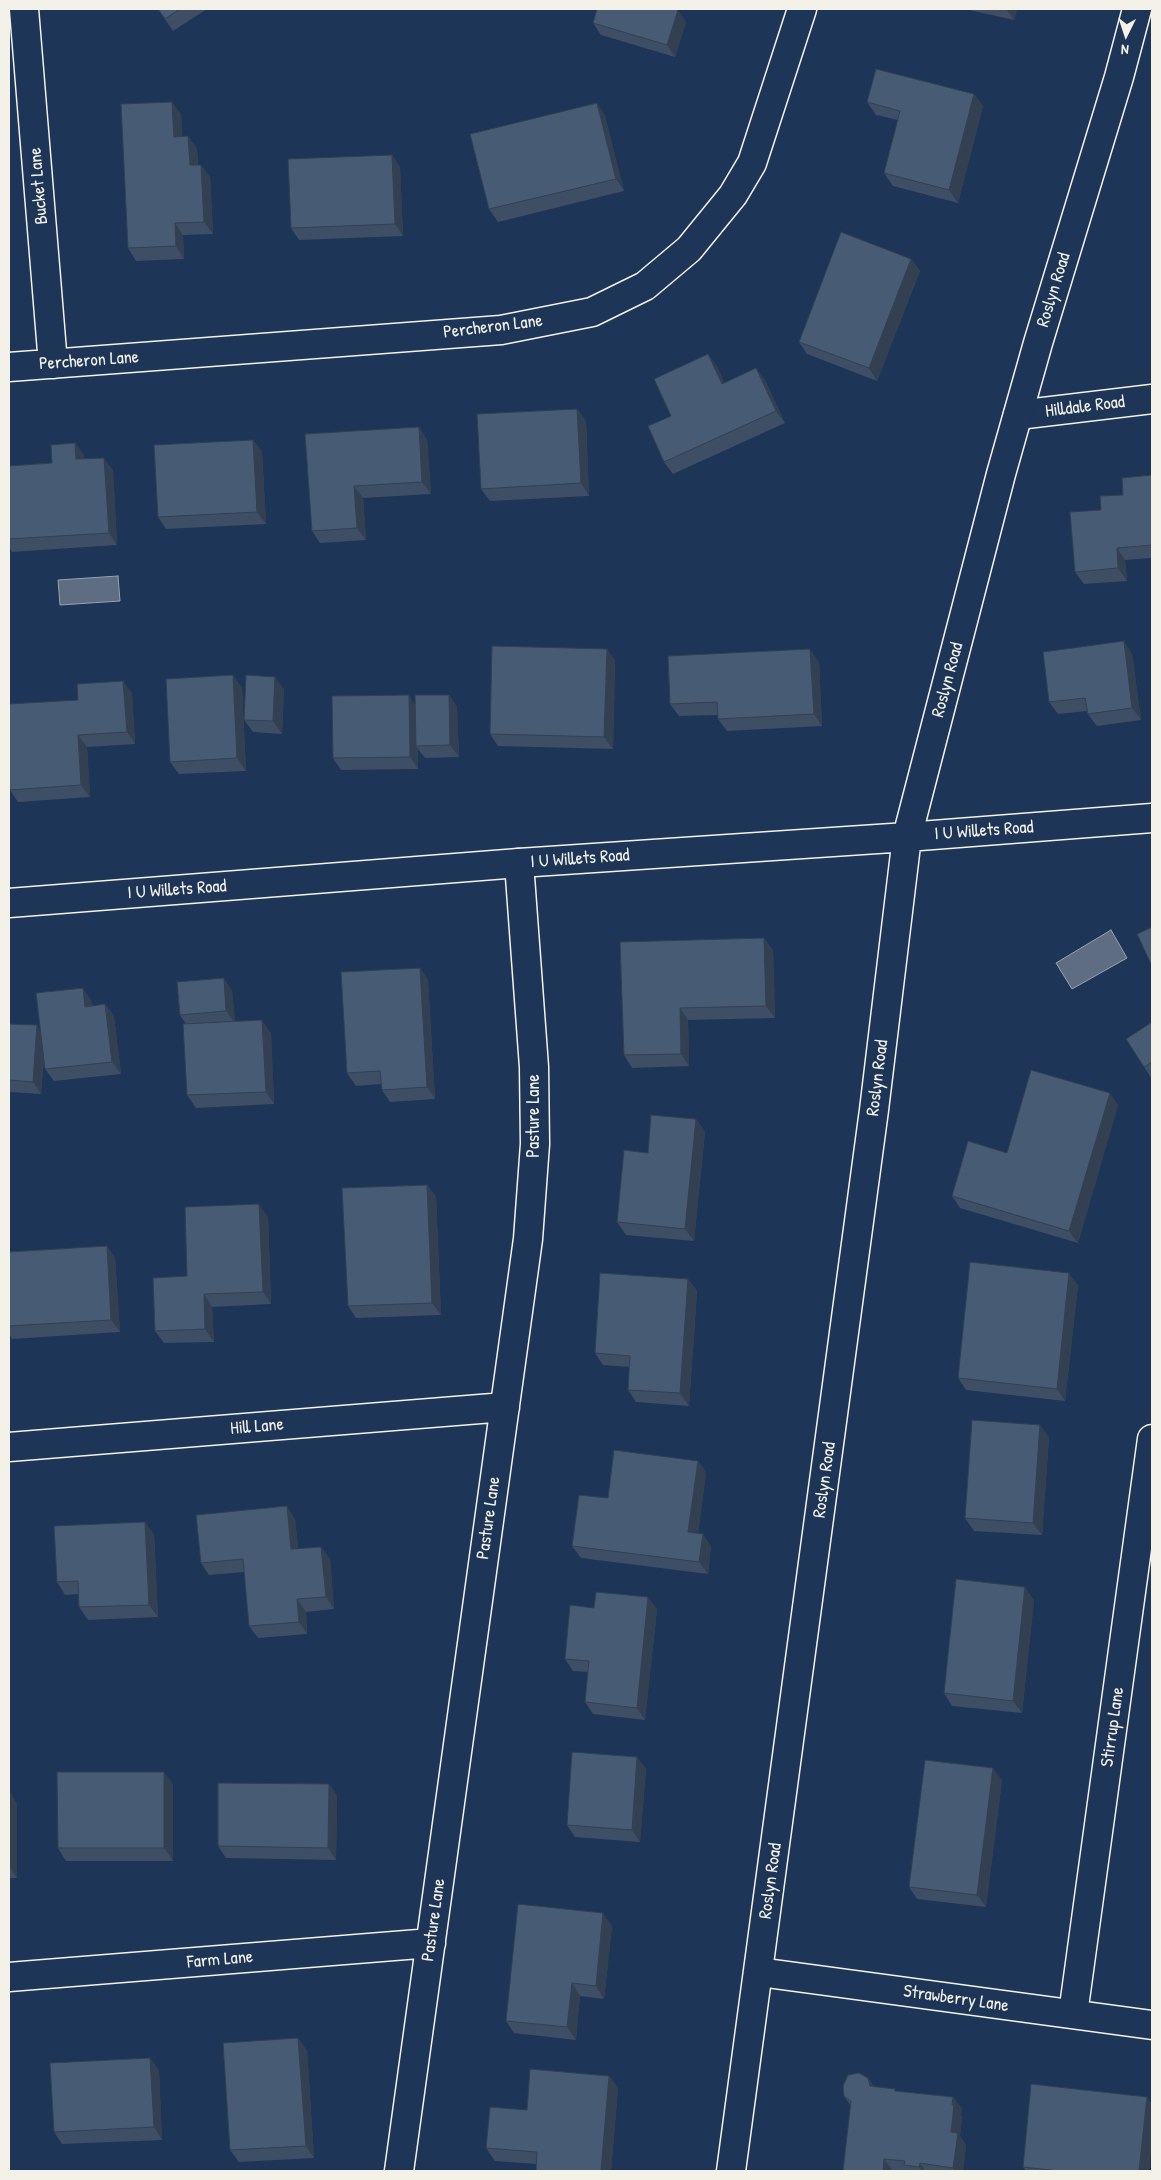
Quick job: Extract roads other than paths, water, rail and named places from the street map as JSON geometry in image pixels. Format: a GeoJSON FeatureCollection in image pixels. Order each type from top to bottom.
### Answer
{"type":"FeatureCollection","features":[{"type":"Feature","properties":{"kind":"street","name":"Bucket Lane"},"geometry":{"type":"LineString","coordinates":[[24,9],[53,364]]}},
{"type":"Feature","properties":{"kind":"street","name":"Percheron Lane"},"geometry":{"type":"LineString","coordinates":[[9,368],[501,330],[592,312],[645,286],[689,249],[733,195],[752,162],[802,9]]}},
{"type":"Feature","properties":{"kind":"street","name":"Roslyn Road"},"geometry":{"type":"LineString","coordinates":[[731,2171],[873,1120],[908,837],[1018,416],[1119,77],[1136,9]]}},
{"type":"Feature","properties":{"kind":"street","name":"Hilldale Road"},"geometry":{"type":"LineString","coordinates":[[1018,416],[1152,399]]}},
{"type":"Feature","properties":{"kind":"street","name":"I U Willets Road"},"geometry":{"type":"LineString","coordinates":[[9,903],[519,863],[908,837],[1152,818]]}},
{"type":"Feature","properties":{"kind":"street","name":"Pasture Lane"},"geometry":{"type":"LineString","coordinates":[[399,2171],[528,1239],[535,1144],[534,1067],[519,863]]}},
{"type":"Feature","properties":{"kind":"street","name":"Hill Lane"},"geometry":{"type":"LineString","coordinates":[[9,1447],[505,1407]]}},
{"type":"Feature","properties":{"kind":"street","name":"Stirrup Lane"},"geometry":{"type":"LineString","coordinates":[[1073,2014],[1152,1439]]}},
{"type":"Feature","properties":{"kind":"street","name":"Farm Lane"},"geometry":{"type":"LineString","coordinates":[[9,1977],[431,1943]]}},
{"type":"Feature","properties":{"kind":"street","name":"Strawberry Lane"},"geometry":{"type":"LineString","coordinates":[[759,1972],[1152,2026]]}},
{"type":"Feature","properties":{"kind":"water"},"geometry":{"type":"Polygon","coordinates":[[[118,576],[120,601],[60,605],[58,580],[118,576]]]}},
{"type":"Feature","properties":{"kind":"water"},"geometry":{"type":"Polygon","coordinates":[[[1111,930],[1127,958],[1072,989],[1056,963],[1111,930]]]}}]}
